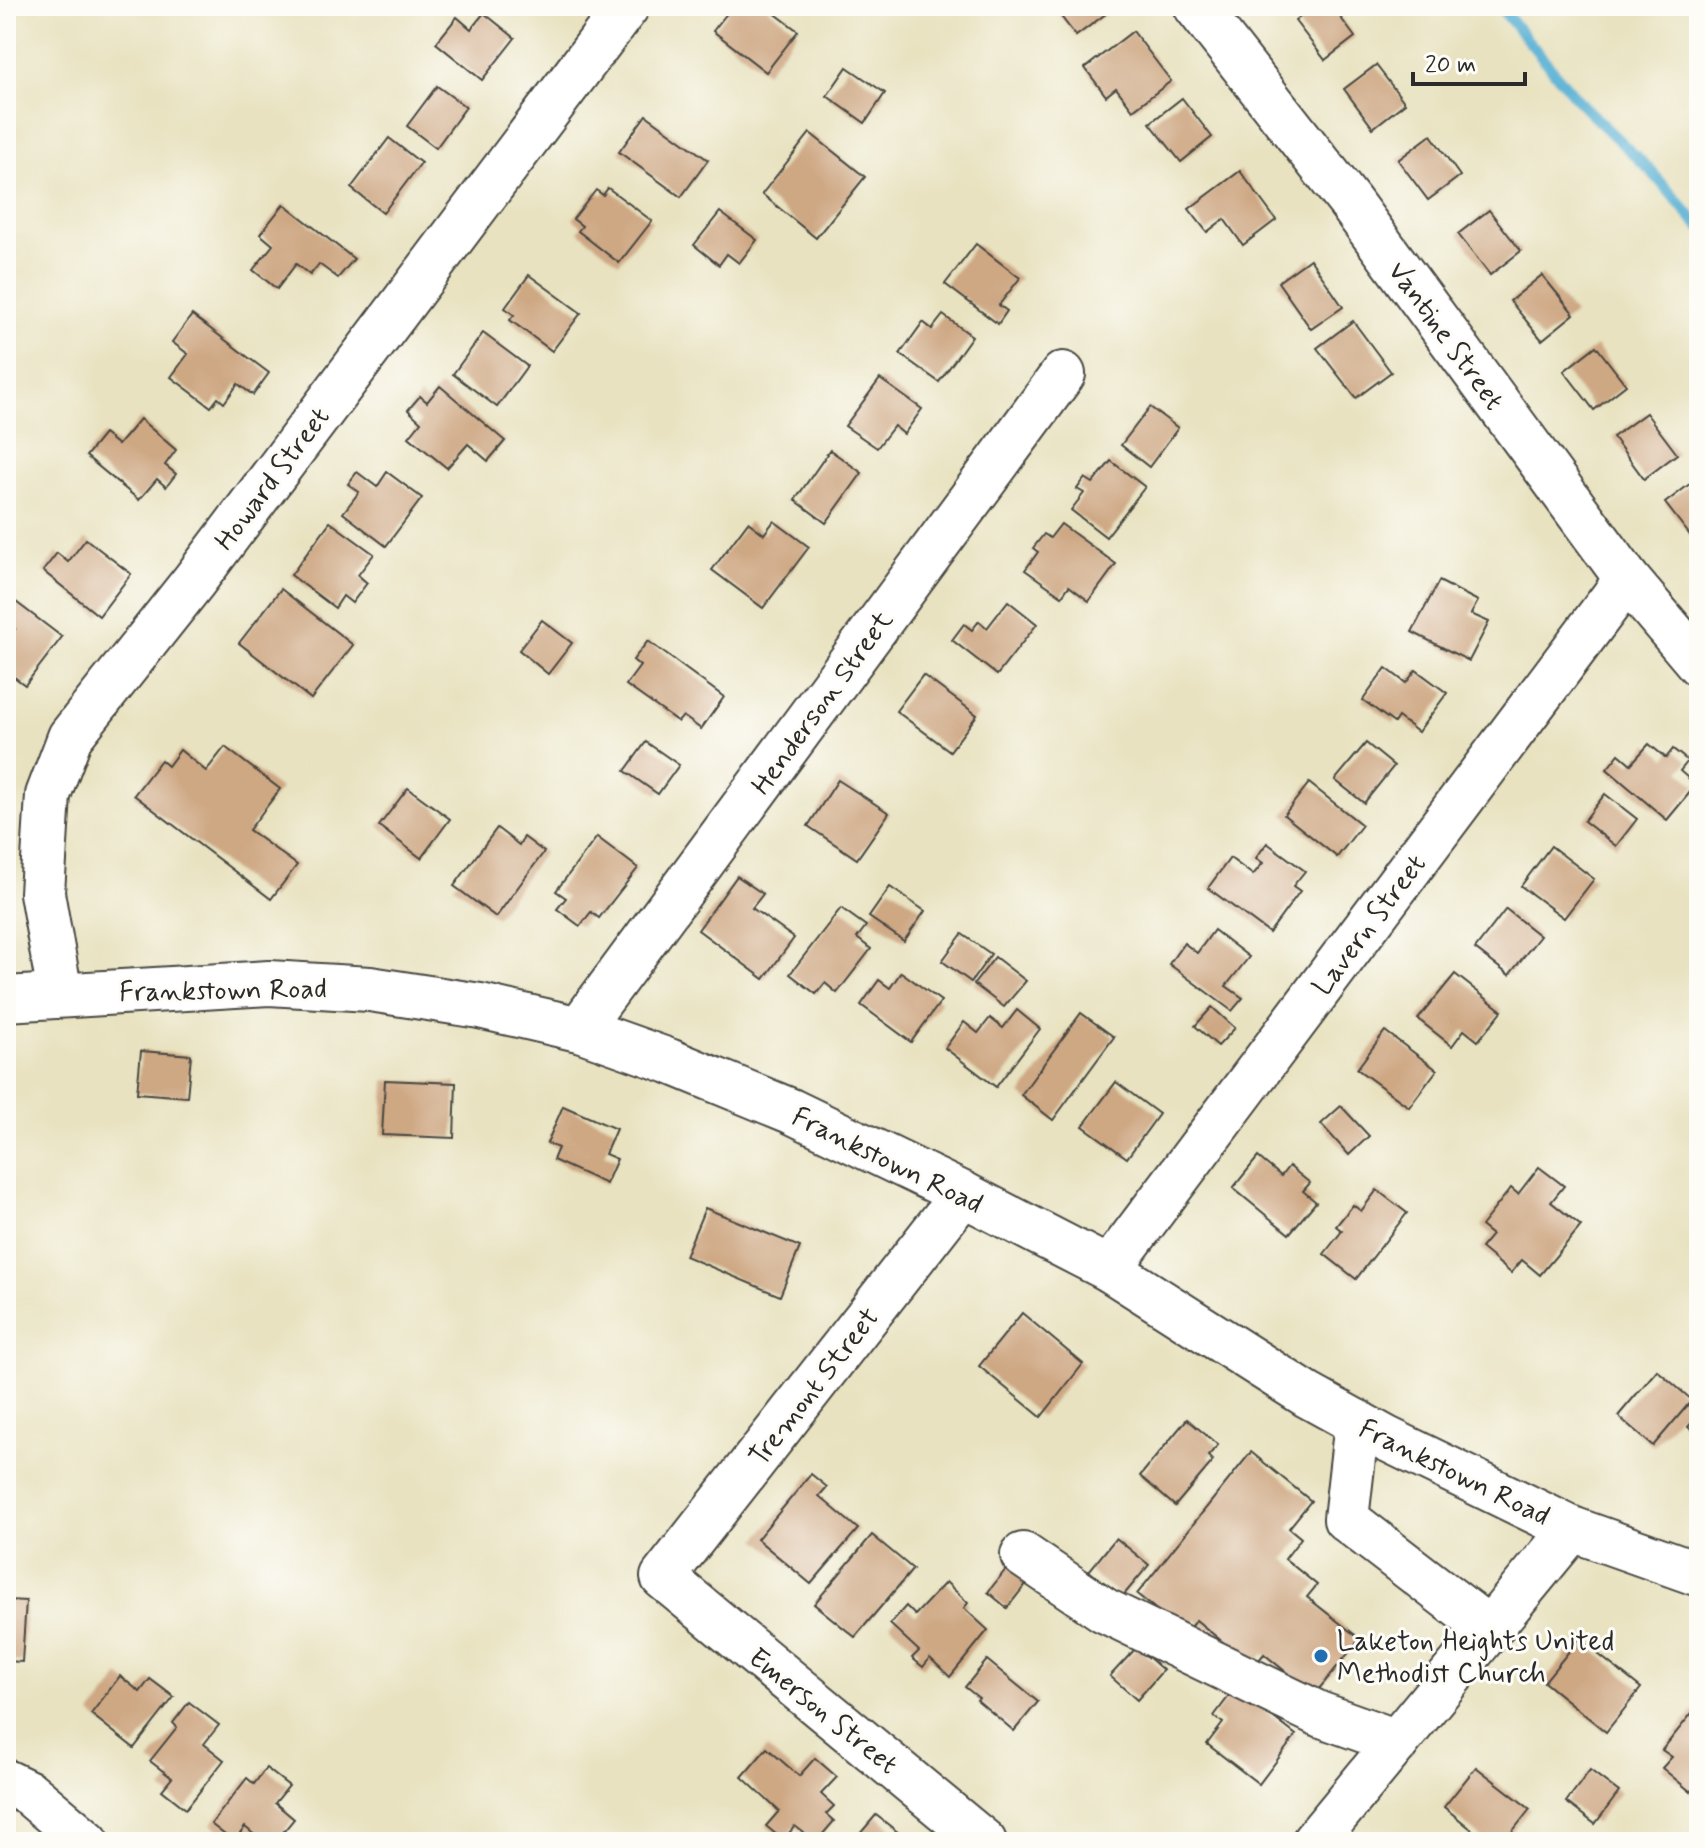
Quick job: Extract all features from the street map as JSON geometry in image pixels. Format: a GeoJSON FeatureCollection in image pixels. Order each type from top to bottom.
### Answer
{"type":"FeatureCollection","features":[{"type":"Feature","properties":{"kind":"street","name":"Howard Street"},"geometry":{"type":"LineString","coordinates":[[60,994],[42,893],[48,795],[70,737],[194,581],[627,6]]}},
{"type":"Feature","properties":{"kind":"street","name":"Vantine Street"},"geometry":{"type":"LineString","coordinates":[[1196,6],[1349,201],[1627,579],[1699,664]]}},
{"type":"Feature","properties":{"kind":"street","name":"Henderson Street"},"geometry":{"type":"LineString","coordinates":[[579,1029],[1063,374]]}},
{"type":"Feature","properties":{"kind":"street","name":"Lavern Street"},"geometry":{"type":"LineString","coordinates":[[1109,1269],[1627,579]]}},
{"type":"Feature","properties":{"kind":"street","name":"Frankstown Road"},"geometry":{"type":"LineString","coordinates":[[6,999],[269,983],[356,988],[480,1006],[579,1029],[669,1061],[791,1111],[963,1194],[1109,1269],[1307,1395],[1357,1422],[1572,1529],[1699,1574]]}},
{"type":"Feature","properties":{"kind":"street","name":"Tremont Street"},"geometry":{"type":"LineString","coordinates":[[663,1577],[963,1194]]}},
{"type":"Feature","properties":{"kind":"street"},"geometry":{"type":"LineString","coordinates":[[1357,1422],[1346,1519],[1489,1629]]}},
{"type":"Feature","properties":{"kind":"street"},"geometry":{"type":"LineString","coordinates":[[1314,1842],[1572,1529]]}},
{"type":"Feature","properties":{"kind":"street"},"geometry":{"type":"LineString","coordinates":[[1023,1555],[1104,1610],[1319,1714],[1397,1742]]}},
{"type":"Feature","properties":{"kind":"street","name":"Emerson Street"},"geometry":{"type":"LineString","coordinates":[[663,1577],[984,1842]]}},
{"type":"Feature","properties":{"kind":"street"},"geometry":{"type":"LineString","coordinates":[[6,1782],[29,1793],[87,1842]]}},
{"type":"Feature","properties":{"kind":"building"},"geometry":{"type":"Polygon","coordinates":[[[720,6],[765,6],[798,31],[766,72],[713,31],[728,12],[720,6]]]}},
{"type":"Feature","properties":{"kind":"building"},"geometry":{"type":"Polygon","coordinates":[[[1053,6],[1108,6],[1111,10],[1076,36],[1053,6]]]}},
{"type":"Feature","properties":{"kind":"building"},"geometry":{"type":"Polygon","coordinates":[[[1314,6],[1332,6],[1355,37],[1325,60],[1295,21],[1314,6]]]}},
{"type":"Feature","properties":{"kind":"building"},"geometry":{"type":"Polygon","coordinates":[[[484,13],[515,38],[482,80],[436,43],[457,17],[471,29],[484,13]]]}},
{"type":"Feature","properties":{"kind":"building"},"geometry":{"type":"Polygon","coordinates":[[[1133,31],[1171,81],[1133,110],[1116,88],[1106,96],[1085,68],[1133,31]]]}},
{"type":"Feature","properties":{"kind":"building"},"geometry":{"type":"Polygon","coordinates":[[[1376,65],[1405,103],[1373,128],[1344,89],[1376,65]]]}},
{"type":"Feature","properties":{"kind":"building"},"geometry":{"type":"Polygon","coordinates":[[[847,67],[885,93],[865,123],[827,96],[847,67]]]}},
{"type":"Feature","properties":{"kind":"building"},"geometry":{"type":"Polygon","coordinates":[[[437,86],[466,107],[436,148],[407,126],[437,86]]]}},
{"type":"Feature","properties":{"kind":"building"},"geometry":{"type":"Polygon","coordinates":[[[1182,98],[1212,137],[1181,162],[1150,123],[1182,98]]]}},
{"type":"Feature","properties":{"kind":"building"},"geometry":{"type":"Polygon","coordinates":[[[646,115],[708,160],[681,197],[619,152],[646,115]]]}},
{"type":"Feature","properties":{"kind":"building"},"geometry":{"type":"Polygon","coordinates":[[[810,133],[865,177],[816,238],[762,194],[810,133]]]}},
{"type":"Feature","properties":{"kind":"building"},"geometry":{"type":"Polygon","coordinates":[[[1431,135],[1460,176],[1428,200],[1398,160],[1431,135]]]}},
{"type":"Feature","properties":{"kind":"building"},"geometry":{"type":"Polygon","coordinates":[[[389,138],[421,163],[383,213],[351,188],[389,138]]]}},
{"type":"Feature","properties":{"kind":"building"},"geometry":{"type":"Polygon","coordinates":[[[1240,171],[1276,220],[1243,245],[1224,219],[1207,232],[1189,209],[1240,171]]]}},
{"type":"Feature","properties":{"kind":"building"},"geometry":{"type":"Polygon","coordinates":[[[608,188],[652,221],[619,263],[578,231],[582,226],[573,219],[596,190],[603,195],[608,188]]]}},
{"type":"Feature","properties":{"kind":"building"},"geometry":{"type":"Polygon","coordinates":[[[284,204],[354,259],[338,278],[319,264],[310,275],[296,264],[277,289],[253,270],[273,245],[260,234],[284,204]]]}},
{"type":"Feature","properties":{"kind":"building"},"geometry":{"type":"Polygon","coordinates":[[[1489,210],[1521,251],[1490,275],[1458,234],[1489,210]]]}},
{"type":"Feature","properties":{"kind":"building"},"geometry":{"type":"Polygon","coordinates":[[[720,212],[757,240],[739,263],[727,254],[719,265],[694,245],[720,212]]]}},
{"type":"Feature","properties":{"kind":"building"},"geometry":{"type":"Polygon","coordinates":[[[976,244],[1020,278],[999,305],[1007,311],[998,324],[945,284],[976,244]]]}},
{"type":"Feature","properties":{"kind":"building"},"geometry":{"type":"Polygon","coordinates":[[[1310,259],[1343,307],[1311,329],[1278,282],[1310,259]]]}},
{"type":"Feature","properties":{"kind":"building"},"geometry":{"type":"Polygon","coordinates":[[[529,275],[581,313],[552,351],[510,320],[514,315],[505,308],[529,275]]]}},
{"type":"Feature","properties":{"kind":"building"},"geometry":{"type":"Polygon","coordinates":[[[1542,275],[1574,314],[1542,340],[1510,301],[1542,275]]]}},
{"type":"Feature","properties":{"kind":"building"},"geometry":{"type":"Polygon","coordinates":[[[192,315],[269,373],[253,395],[238,384],[224,403],[218,398],[211,407],[171,377],[188,354],[172,342],[192,315]]]}},
{"type":"Feature","properties":{"kind":"building"},"geometry":{"type":"Polygon","coordinates":[[[943,315],[972,336],[939,382],[900,354],[923,322],[932,329],[943,315]]]}},
{"type":"Feature","properties":{"kind":"building"},"geometry":{"type":"Polygon","coordinates":[[[1353,321],[1391,372],[1356,398],[1317,348],[1353,321]]]}},
{"type":"Feature","properties":{"kind":"building"},"geometry":{"type":"Polygon","coordinates":[[[483,333],[527,366],[497,407],[453,374],[483,333]]]}},
{"type":"Feature","properties":{"kind":"building"},"geometry":{"type":"Polygon","coordinates":[[[1596,346],[1626,385],[1594,410],[1564,371],[1596,346]]]}},
{"type":"Feature","properties":{"kind":"building"},"geometry":{"type":"Polygon","coordinates":[[[880,379],[922,409],[904,434],[894,426],[877,448],[845,426],[880,379]]]}},
{"type":"Feature","properties":{"kind":"building"},"geometry":{"type":"Polygon","coordinates":[[[440,386],[505,441],[488,461],[468,444],[447,468],[409,437],[421,422],[408,410],[420,396],[427,402],[440,386]]]}},
{"type":"Feature","properties":{"kind":"building"},"geometry":{"type":"Polygon","coordinates":[[[1150,407],[1178,428],[1149,467],[1121,445],[1150,407]]]}},
{"type":"Feature","properties":{"kind":"building"},"geometry":{"type":"Polygon","coordinates":[[[1646,413],[1677,454],[1644,479],[1613,437],[1646,413]]]}},
{"type":"Feature","properties":{"kind":"building"},"geometry":{"type":"Polygon","coordinates":[[[140,419],[176,450],[165,465],[176,474],[166,487],[157,479],[139,500],[86,456],[104,434],[118,445],[140,419]]]}},
{"type":"Feature","properties":{"kind":"building"},"geometry":{"type":"Polygon","coordinates":[[[830,450],[862,473],[826,523],[795,500],[830,450]]]}},
{"type":"Feature","properties":{"kind":"building"},"geometry":{"type":"Polygon","coordinates":[[[1111,461],[1145,487],[1106,537],[1071,510],[1084,493],[1077,489],[1085,478],[1093,483],[1111,461]]]}},
{"type":"Feature","properties":{"kind":"building"},"geometry":{"type":"Polygon","coordinates":[[[357,472],[377,487],[387,472],[422,498],[386,546],[343,513],[359,492],[348,484],[357,472]]]}},
{"type":"Feature","properties":{"kind":"building"},"geometry":{"type":"Polygon","coordinates":[[[1699,477],[1699,541],[1696,543],[1665,503],[1699,477]]]}},
{"type":"Feature","properties":{"kind":"building"},"geometry":{"type":"Polygon","coordinates":[[[774,521],[809,547],[763,608],[712,570],[748,522],[764,534],[774,521]]]}},
{"type":"Feature","properties":{"kind":"building"},"geometry":{"type":"Polygon","coordinates":[[[330,522],[374,554],[358,575],[367,583],[352,603],[343,596],[335,608],[291,575],[330,522]]]}},
{"type":"Feature","properties":{"kind":"building"},"geometry":{"type":"Polygon","coordinates":[[[1061,524],[1116,564],[1089,601],[1069,586],[1062,596],[1025,570],[1038,552],[1033,548],[1044,534],[1050,538],[1061,524]]]}},
{"type":"Feature","properties":{"kind":"building"},"geometry":{"type":"Polygon","coordinates":[[[86,539],[131,574],[99,616],[43,571],[57,553],[68,562],[86,539]]]}},
{"type":"Feature","properties":{"kind":"building"},"geometry":{"type":"Polygon","coordinates":[[[1439,581],[1478,601],[1471,614],[1489,622],[1469,661],[1412,632],[1439,581]]]}},
{"type":"Feature","properties":{"kind":"building"},"geometry":{"type":"Polygon","coordinates":[[[281,589],[353,645],[311,699],[239,643],[281,589]]]}},
{"type":"Feature","properties":{"kind":"building"},"geometry":{"type":"Polygon","coordinates":[[[1008,601],[1037,624],[997,675],[952,640],[964,624],[972,630],[979,621],[987,628],[1008,601]]]}},
{"type":"Feature","properties":{"kind":"building"},"geometry":{"type":"Polygon","coordinates":[[[16,602],[62,637],[25,685],[6,671],[6,640],[15,629],[6,622],[6,616],[16,602]]]}},
{"type":"Feature","properties":{"kind":"building"},"geometry":{"type":"Polygon","coordinates":[[[542,620],[572,643],[548,674],[519,650],[542,620]]]}},
{"type":"Feature","properties":{"kind":"building"},"geometry":{"type":"Polygon","coordinates":[[[648,641],[724,697],[701,729],[683,716],[678,722],[626,685],[640,666],[633,660],[648,641]]]}},
{"type":"Feature","properties":{"kind":"building"},"geometry":{"type":"Polygon","coordinates":[[[1386,668],[1406,683],[1416,670],[1447,693],[1418,732],[1398,717],[1394,723],[1363,700],[1386,668]]]}},
{"type":"Feature","properties":{"kind":"building"},"geometry":{"type":"Polygon","coordinates":[[[923,675],[977,715],[950,751],[896,711],[923,675]]]}},
{"type":"Feature","properties":{"kind":"building"},"geometry":{"type":"Polygon","coordinates":[[[646,742],[679,765],[658,794],[625,771],[646,742]]]}},
{"type":"Feature","properties":{"kind":"building"},"geometry":{"type":"Polygon","coordinates":[[[1366,743],[1394,766],[1364,803],[1335,780],[1366,743]]]}},
{"type":"Feature","properties":{"kind":"building"},"geometry":{"type":"Polygon","coordinates":[[[1649,744],[1666,758],[1673,749],[1688,761],[1680,771],[1696,785],[1667,820],[1607,769],[1619,754],[1631,764],[1649,744]]]}},
{"type":"Feature","properties":{"kind":"building"},"geometry":{"type":"Polygon","coordinates":[[[225,747],[280,789],[249,830],[297,865],[271,899],[134,795],[161,760],[168,766],[180,750],[206,771],[225,747]]]}},
{"type":"Feature","properties":{"kind":"building"},"geometry":{"type":"Polygon","coordinates":[[[838,780],[889,813],[857,859],[808,826],[838,780]]]}},
{"type":"Feature","properties":{"kind":"building"},"geometry":{"type":"Polygon","coordinates":[[[1309,783],[1362,825],[1337,857],[1284,815],[1309,783]]]}},
{"type":"Feature","properties":{"kind":"building"},"geometry":{"type":"Polygon","coordinates":[[[408,788],[450,819],[421,858],[379,826],[408,788]]]}},
{"type":"Feature","properties":{"kind":"building"},"geometry":{"type":"Polygon","coordinates":[[[1605,794],[1637,819],[1616,846],[1584,821],[1605,794]]]}},
{"type":"Feature","properties":{"kind":"building"},"geometry":{"type":"Polygon","coordinates":[[[497,828],[519,845],[524,837],[544,852],[496,917],[454,886],[497,828]]]}},
{"type":"Feature","properties":{"kind":"building"},"geometry":{"type":"Polygon","coordinates":[[[597,837],[638,868],[599,918],[591,912],[580,926],[557,909],[566,898],[556,891],[597,837]]]}},
{"type":"Feature","properties":{"kind":"building"},"geometry":{"type":"Polygon","coordinates":[[[1267,843],[1305,871],[1293,886],[1300,891],[1269,933],[1208,888],[1230,858],[1253,875],[1263,863],[1256,858],[1267,843]]]}},
{"type":"Feature","properties":{"kind":"building"},"geometry":{"type":"Polygon","coordinates":[[[1551,846],[1594,879],[1564,918],[1521,886],[1551,846]]]}},
{"type":"Feature","properties":{"kind":"building"},"geometry":{"type":"Polygon","coordinates":[[[737,876],[763,894],[752,908],[794,938],[764,979],[698,930],[737,876]]]}},
{"type":"Feature","properties":{"kind":"building"},"geometry":{"type":"Polygon","coordinates":[[[890,887],[925,911],[904,941],[869,917],[890,887]]]}},
{"type":"Feature","properties":{"kind":"building"},"geometry":{"type":"Polygon","coordinates":[[[841,908],[866,926],[857,938],[871,949],[837,993],[825,983],[816,994],[790,974],[841,908]]]}},
{"type":"Feature","properties":{"kind":"building"},"geometry":{"type":"Polygon","coordinates":[[[1506,909],[1540,936],[1509,975],[1475,949],[1506,909]]]}},
{"type":"Feature","properties":{"kind":"building"},"geometry":{"type":"Polygon","coordinates":[[[1214,930],[1249,957],[1226,986],[1243,998],[1232,1011],[1169,964],[1184,943],[1197,953],[1214,930]]]}},
{"type":"Feature","properties":{"kind":"building"},"geometry":{"type":"Polygon","coordinates":[[[962,934],[991,954],[971,982],[942,961],[962,934]]]}},
{"type":"Feature","properties":{"kind":"building"},"geometry":{"type":"Polygon","coordinates":[[[995,957],[1026,981],[1004,1007],[974,984],[995,957]]]}},
{"type":"Feature","properties":{"kind":"building"},"geometry":{"type":"Polygon","coordinates":[[[901,972],[941,1001],[911,1042],[861,1005],[879,980],[890,988],[901,972]]]}},
{"type":"Feature","properties":{"kind":"building"},"geometry":{"type":"Polygon","coordinates":[[[1455,974],[1502,1011],[1478,1041],[1464,1030],[1452,1046],[1418,1019],[1455,974]]]}},
{"type":"Feature","properties":{"kind":"building"},"geometry":{"type":"Polygon","coordinates":[[[1212,1007],[1235,1028],[1218,1046],[1195,1026],[1212,1007]]]}},
{"type":"Feature","properties":{"kind":"building"},"geometry":{"type":"Polygon","coordinates":[[[1017,1010],[1040,1029],[996,1087],[945,1048],[964,1022],[978,1033],[990,1018],[1003,1028],[1017,1010]]]}},
{"type":"Feature","properties":{"kind":"building"},"geometry":{"type":"Polygon","coordinates":[[[1081,1013],[1114,1037],[1053,1120],[1021,1095],[1081,1013]]]}},
{"type":"Feature","properties":{"kind":"building"},"geometry":{"type":"Polygon","coordinates":[[[1385,1031],[1437,1070],[1409,1107],[1357,1069],[1385,1031]]]}},
{"type":"Feature","properties":{"kind":"building"},"geometry":{"type":"Polygon","coordinates":[[[141,1051],[191,1055],[187,1097],[137,1093],[141,1051]]]}},
{"type":"Feature","properties":{"kind":"building"},"geometry":{"type":"Polygon","coordinates":[[[385,1080],[456,1083],[454,1138],[382,1135],[385,1080]]]}},
{"type":"Feature","properties":{"kind":"building"},"geometry":{"type":"Polygon","coordinates":[[[1116,1082],[1159,1114],[1127,1158],[1083,1126],[1116,1082]]]}},
{"type":"Feature","properties":{"kind":"building"},"geometry":{"type":"Polygon","coordinates":[[[563,1106],[616,1129],[605,1154],[617,1159],[606,1184],[553,1160],[558,1148],[547,1143],[563,1106]]]}},
{"type":"Feature","properties":{"kind":"building"},"geometry":{"type":"Polygon","coordinates":[[[1341,1106],[1369,1136],[1349,1155],[1321,1124],[1341,1106]]]}},
{"type":"Feature","properties":{"kind":"building"},"geometry":{"type":"Polygon","coordinates":[[[1258,1157],[1281,1176],[1289,1166],[1310,1183],[1303,1191],[1316,1202],[1289,1234],[1233,1188],[1258,1157]]]}},
{"type":"Feature","properties":{"kind":"building"},"geometry":{"type":"Polygon","coordinates":[[[1539,1167],[1564,1186],[1551,1202],[1581,1226],[1540,1275],[1522,1260],[1511,1273],[1481,1248],[1492,1235],[1481,1226],[1511,1188],[1518,1194],[1539,1167]]]}},
{"type":"Feature","properties":{"kind":"building"},"geometry":{"type":"Polygon","coordinates":[[[1377,1190],[1407,1213],[1356,1279],[1324,1254],[1342,1231],[1336,1226],[1353,1205],[1361,1211],[1377,1190]]]}},
{"type":"Feature","properties":{"kind":"building"},"geometry":{"type":"Polygon","coordinates":[[[705,1208],[800,1247],[780,1296],[685,1256],[705,1208]]]}},
{"type":"Feature","properties":{"kind":"building"},"geometry":{"type":"Polygon","coordinates":[[[1022,1313],[1083,1364],[1041,1417],[979,1366],[1022,1313]]]}},
{"type":"Feature","properties":{"kind":"building"},"geometry":{"type":"Polygon","coordinates":[[[1657,1370],[1692,1400],[1653,1446],[1618,1416],[1657,1370]]]}},
{"type":"Feature","properties":{"kind":"building"},"geometry":{"type":"Polygon","coordinates":[[[1699,1414],[1699,1437],[1688,1427],[1699,1414]]]}},
{"type":"Feature","properties":{"kind":"building"},"geometry":{"type":"Polygon","coordinates":[[[1187,1419],[1218,1445],[1208,1456],[1213,1461],[1175,1506],[1140,1476],[1187,1419]]]}},
{"type":"Feature","properties":{"kind":"building"},"geometry":{"type":"Polygon","coordinates":[[[1251,1452],[1311,1501],[1289,1528],[1301,1538],[1285,1559],[1317,1585],[1307,1597],[1360,1639],[1314,1695],[1264,1654],[1253,1667],[1196,1620],[1185,1633],[1137,1594],[1251,1452]]]}},
{"type":"Feature","properties":{"kind":"building"},"geometry":{"type":"Polygon","coordinates":[[[811,1474],[827,1487],[819,1496],[858,1529],[811,1584],[757,1539],[811,1474]]]}},
{"type":"Feature","properties":{"kind":"building"},"geometry":{"type":"Polygon","coordinates":[[[872,1535],[913,1569],[855,1637],[814,1604],[872,1535]]]}},
{"type":"Feature","properties":{"kind":"building"},"geometry":{"type":"Polygon","coordinates":[[[1116,1538],[1149,1565],[1122,1597],[1089,1571],[1116,1538]]]}},
{"type":"Feature","properties":{"kind":"building"},"geometry":{"type":"Polygon","coordinates":[[[1011,1563],[1030,1579],[1007,1608],[988,1592],[1011,1563]]]}},
{"type":"Feature","properties":{"kind":"building"},"geometry":{"type":"Polygon","coordinates":[[[946,1582],[968,1603],[964,1608],[988,1630],[950,1677],[930,1658],[923,1667],[912,1658],[919,1651],[890,1624],[906,1606],[915,1615],[946,1582]]]}},
{"type":"Feature","properties":{"kind":"building"},"geometry":{"type":"Polygon","coordinates":[[[6,1600],[26,1601],[22,1662],[6,1661],[6,1600]]]}},
{"type":"Feature","properties":{"kind":"building"},"geometry":{"type":"Polygon","coordinates":[[[1579,1639],[1641,1688],[1606,1732],[1544,1682],[1579,1639]]]}},
{"type":"Feature","properties":{"kind":"building"},"geometry":{"type":"Polygon","coordinates":[[[1137,1647],[1163,1670],[1137,1700],[1110,1676],[1137,1647]]]}},
{"type":"Feature","properties":{"kind":"building"},"geometry":{"type":"Polygon","coordinates":[[[987,1660],[1038,1702],[1014,1731],[965,1687],[987,1660]]]}},
{"type":"Feature","properties":{"kind":"building"},"geometry":{"type":"Polygon","coordinates":[[[120,1676],[140,1692],[150,1679],[174,1697],[134,1748],[91,1714],[120,1676]]]}},
{"type":"Feature","properties":{"kind":"building"},"geometry":{"type":"Polygon","coordinates":[[[1235,1688],[1296,1735],[1259,1784],[1207,1744],[1223,1723],[1214,1716],[1235,1688]]]}},
{"type":"Feature","properties":{"kind":"building"},"geometry":{"type":"Polygon","coordinates":[[[189,1702],[219,1725],[204,1744],[224,1760],[186,1809],[162,1790],[172,1778],[150,1761],[177,1727],[173,1723],[189,1702]]]}},
{"type":"Feature","properties":{"kind":"building"},"geometry":{"type":"Polygon","coordinates":[[[1699,1704],[1699,1782],[1691,1792],[1662,1768],[1672,1757],[1662,1750],[1699,1704]]]}},
{"type":"Feature","properties":{"kind":"building"},"geometry":{"type":"Polygon","coordinates":[[[767,1748],[799,1776],[815,1758],[837,1777],[821,1794],[834,1806],[826,1814],[834,1821],[816,1842],[795,1826],[783,1840],[766,1826],[779,1811],[742,1777],[767,1748]]]}},
{"type":"Feature","properties":{"kind":"building"},"geometry":{"type":"Polygon","coordinates":[[[1476,1767],[1530,1809],[1504,1842],[1487,1842],[1444,1807],[1476,1767]]]}},
{"type":"Feature","properties":{"kind":"building"},"geometry":{"type":"Polygon","coordinates":[[[266,1768],[289,1786],[275,1803],[294,1819],[275,1842],[263,1842],[245,1827],[234,1842],[211,1824],[247,1778],[254,1784],[266,1768]]]}},
{"type":"Feature","properties":{"kind":"building"},"geometry":{"type":"Polygon","coordinates":[[[1590,1770],[1619,1792],[1595,1824],[1566,1802],[1590,1770]]]}},
{"type":"Feature","properties":{"kind":"building"},"geometry":{"type":"Polygon","coordinates":[[[876,1815],[904,1837],[900,1842],[853,1842],[876,1815]]]}},
{"type":"Feature","properties":{"kind":"waterway"},"geometry":{"type":"LineString","coordinates":[[1499,6],[1583,106],[1652,172],[1699,226]]}},
{"type":"Feature","properties":{"kind":"place","name":"Laketon Heights United Methodist Church"},"geometry":{"type":"Point","coordinates":[1321,1656]}}]}
